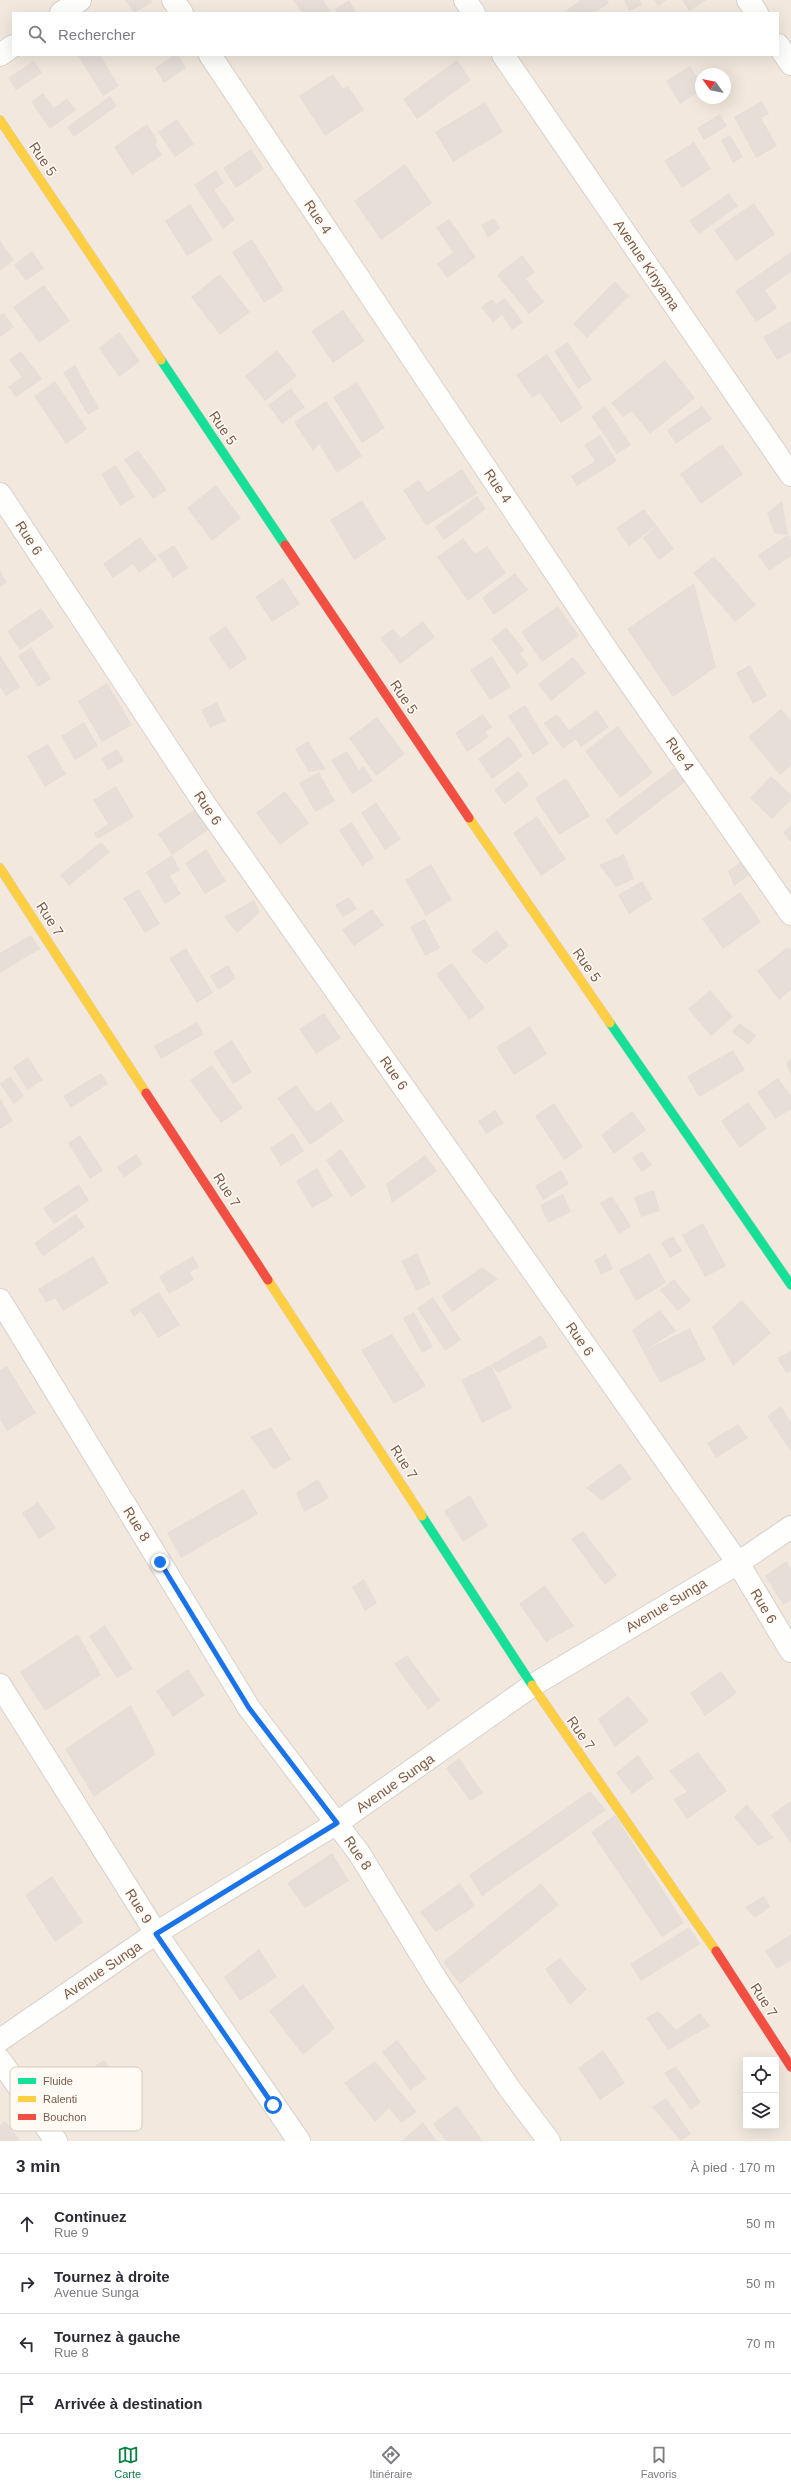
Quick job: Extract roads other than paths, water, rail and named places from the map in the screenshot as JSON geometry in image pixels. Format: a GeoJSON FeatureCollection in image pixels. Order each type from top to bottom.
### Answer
{"type":"FeatureCollection","features":[{"type":"Feature","properties":{"kind":"street"},"geometry":{"type":"LineString","coordinates":[[62,12],[80,0]]}},
{"type":"Feature","properties":{"kind":"street"},"geometry":{"type":"LineString","coordinates":[[173,0],[181,12]]}},
{"type":"Feature","properties":{"kind":"street"},"geometry":{"type":"LineString","coordinates":[[465,0],[473,12]]}},
{"type":"Feature","properties":{"kind":"street"},"geometry":{"type":"LineString","coordinates":[[748,0],[756,12]]}},
{"type":"Feature","properties":{"kind":"street"},"geometry":{"type":"LineString","coordinates":[[779,46],[791,64]]}},
{"type":"Feature","properties":{"kind":"street"},"geometry":{"type":"LineString","coordinates":[[0,54],[12,47]]}},
{"type":"Feature","properties":{"kind":"street","name":"Rue 4"},"geometry":{"type":"LineString","coordinates":[[211,56],[609,653],[791,914]]}},
{"type":"Feature","properties":{"kind":"street","name":"Avenue Kinyama"},"geometry":{"type":"LineString","coordinates":[[504,56],[791,475]]}},
{"type":"Feature","properties":{"kind":"street","name":"Rue 5"},"geometry":{"type":"LineString","coordinates":[[0,120],[447,787],[791,1285]]}},
{"type":"Feature","properties":{"kind":"street","name":"Rue 6"},"geometry":{"type":"LineString","coordinates":[[0,494],[206,806],[738,1563],[791,1651]]}},
{"type":"Feature","properties":{"kind":"street","name":"Rue 7"},"geometry":{"type":"LineString","coordinates":[[0,868],[534,1685],[557,1724],[707,1938],[791,2066]]}},
{"type":"Feature","properties":{"kind":"street","name":"Rue 8"},"geometry":{"type":"LineString","coordinates":[[0,1300],[249,1708],[337,1823],[384,1893],[436,1979],[509,2088],[549,2141]]}},
{"type":"Feature","properties":{"kind":"street","name":"Avenue Sunga"},"geometry":{"type":"LineString","coordinates":[[0,2040],[156,1934],[337,1823],[534,1685],[738,1563],[791,1527]]}},
{"type":"Feature","properties":{"kind":"street","name":"Rue 9"},"geometry":{"type":"LineString","coordinates":[[0,1685],[156,1934],[299,2141]]}},
{"type":"Feature","properties":{"kind":"street"},"geometry":{"type":"LineString","coordinates":[[0,2060],[10,2074]]}},
{"type":"Feature","properties":{"kind":"street"},"geometry":{"type":"LineString","coordinates":[[49,2131],[56,2141]]}}]}
